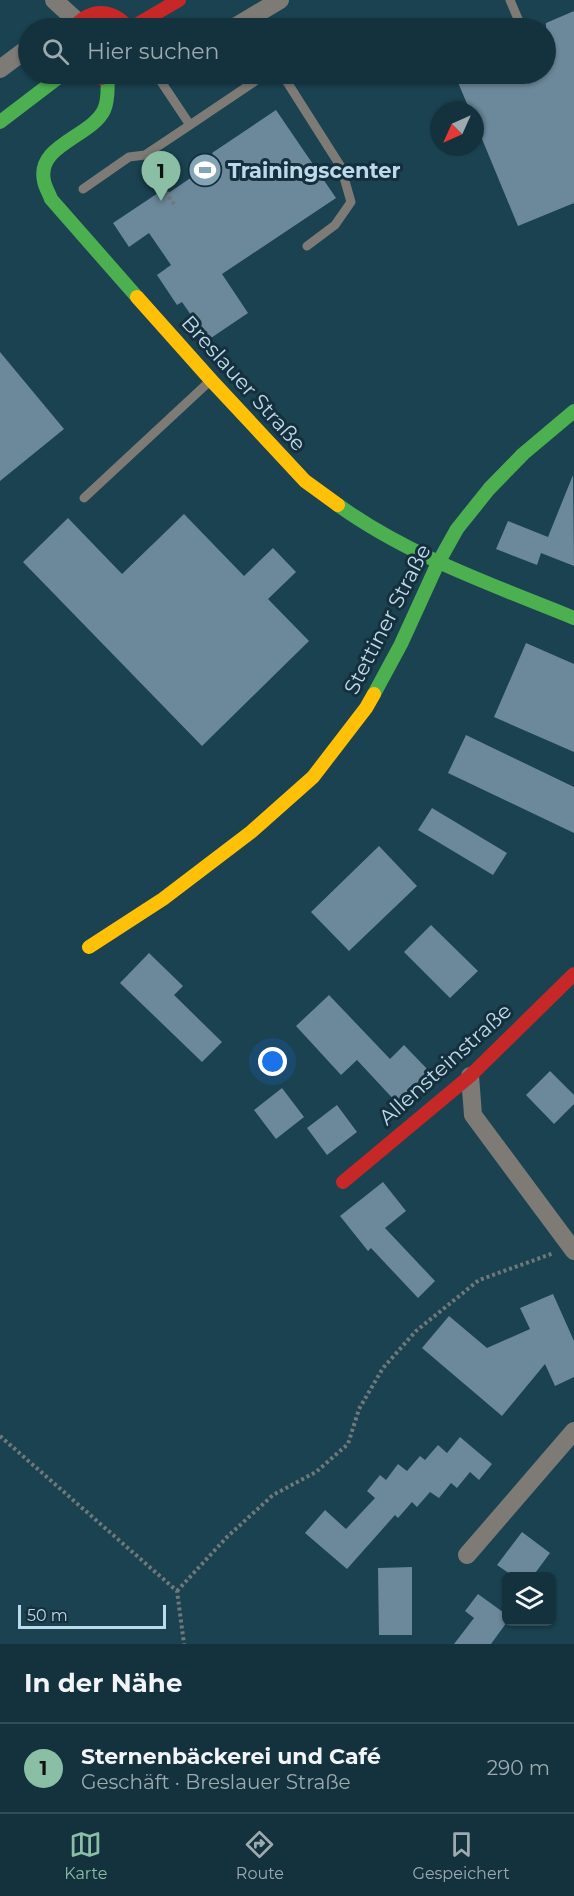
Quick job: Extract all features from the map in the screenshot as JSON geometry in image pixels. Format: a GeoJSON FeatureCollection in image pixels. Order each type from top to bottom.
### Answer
{"type":"FeatureCollection","features":[{"type":"Feature","properties":{"kind":"street"},"geometry":{"type":"LineString","coordinates":[[54,0],[70,18]]}},
{"type":"Feature","properties":{"kind":"street"},"geometry":{"type":"LineString","coordinates":[[148,18],[179,0]]}},
{"type":"Feature","properties":{"kind":"street"},"geometry":{"type":"LineString","coordinates":[[254,18],[280,0]]}},
{"type":"Feature","properties":{"kind":"street"},"geometry":{"type":"LineString","coordinates":[[87,18],[93,14],[110,14],[117,18]]}},
{"type":"Feature","properties":{"kind":"street"},"geometry":{"type":"LineString","coordinates":[[0,69],[18,56]]}},
{"type":"Feature","properties":{"kind":"street"},"geometry":{"type":"LineString","coordinates":[[0,122],[50,84]]}},
{"type":"Feature","properties":{"kind":"street","name":"Breslauer Straße"},"geometry":{"type":"LineString","coordinates":[[111,84],[105,108],[97,119],[54,151],[46,162],[42,173],[43,185],[51,199],[211,380],[305,481],[363,523],[438,563],[574,618]]}},
{"type":"Feature","properties":{"kind":"street","name":"Stettiner Straße"},"geometry":{"type":"LineString","coordinates":[[88,947],[163,898],[251,832],[313,777],[366,708],[401,644],[438,563],[457,529],[489,489],[523,454],[574,411]]}},
{"type":"Feature","properties":{"kind":"street","name":"Allensteinstraße"},"geometry":{"type":"LineString","coordinates":[[343,1182],[470,1076],[574,974]]}},
{"type":"Feature","properties":{"kind":"street"},"geometry":{"type":"LineString","coordinates":[[470,1076],[473,1114],[572,1249]]}},
{"type":"Feature","properties":{"kind":"street"},"geometry":{"type":"LineString","coordinates":[[467,1555],[574,1431]]}},
{"type":"Feature","properties":{"kind":"lane"},"geometry":{"type":"LineString","coordinates":[[510,0],[518,18]]}},
{"type":"Feature","properties":{"kind":"lane"},"geometry":{"type":"LineString","coordinates":[[163,84],[190,124]]}},
{"type":"Feature","properties":{"kind":"lane"},"geometry":{"type":"LineString","coordinates":[[83,189],[129,157],[145,155],[251,84]]}},
{"type":"Feature","properties":{"kind":"lane"},"geometry":{"type":"LineString","coordinates":[[288,84],[341,167],[351,202],[334,225],[307,246]]}},
{"type":"Feature","properties":{"kind":"lane"},"geometry":{"type":"LineString","coordinates":[[84,498],[211,380]]}},
{"type":"Feature","properties":{"kind":"path"},"geometry":{"type":"LineString","coordinates":[[171,174],[167,194],[176,207]]}},
{"type":"Feature","properties":{"kind":"path"},"geometry":{"type":"LineString","coordinates":[[177,1591],[227,1538],[273,1495],[316,1472],[348,1444],[359,1409],[383,1368],[416,1331],[479,1280],[572,1249]]}},
{"type":"Feature","properties":{"kind":"path"},"geometry":{"type":"LineString","coordinates":[[0,1436],[177,1591],[184,1644]]}},
{"type":"Feature","properties":{"kind":"building"},"geometry":{"type":"Polygon","coordinates":[[[574,11],[574,203],[518,226],[484,144],[484,102],[466,102],[459,84],[556,84],[556,19],[574,11]]]}},
{"type":"Feature","properties":{"kind":"building"},"geometry":{"type":"Polygon","coordinates":[[[276,110],[336,198],[222,274],[248,313],[208,340],[182,302],[177,305],[157,275],[171,265],[149,233],[129,247],[113,223],[164,189],[167,194],[217,160],[212,153],[276,110]]]}},
{"type":"Feature","properties":{"kind":"building"},"geometry":{"type":"Polygon","coordinates":[[[0,352],[64,429],[0,481],[0,352]]]}},
{"type":"Feature","properties":{"kind":"building"},"geometry":{"type":"Polygon","coordinates":[[[573,475],[574,566],[541,553],[537,565],[496,549],[508,521],[548,537],[573,475]]]}},
{"type":"Feature","properties":{"kind":"building"},"geometry":{"type":"Polygon","coordinates":[[[184,514],[244,576],[273,548],[296,572],[268,599],[309,641],[202,746],[23,562],[68,518],[122,574],[184,514]]]}},
{"type":"Feature","properties":{"kind":"building"},"geometry":{"type":"Polygon","coordinates":[[[526,643],[574,664],[574,752],[494,717],[526,643]]]}},
{"type":"Feature","properties":{"kind":"building"},"geometry":{"type":"Polygon","coordinates":[[[466,735],[574,787],[574,833],[448,773],[466,735]]]}},
{"type":"Feature","properties":{"kind":"building"},"geometry":{"type":"Polygon","coordinates":[[[432,808],[507,853],[493,875],[418,830],[432,808]]]}},
{"type":"Feature","properties":{"kind":"building"},"geometry":{"type":"Polygon","coordinates":[[[379,846],[417,886],[349,951],[311,912],[379,846]]]}},
{"type":"Feature","properties":{"kind":"building"},"geometry":{"type":"Polygon","coordinates":[[[431,925],[478,971],[450,998],[404,952],[431,925]]]}},
{"type":"Feature","properties":{"kind":"building"},"geometry":{"type":"Polygon","coordinates":[[[149,953],[183,986],[174,995],[222,1042],[202,1062],[120,983],[149,953]]]}},
{"type":"Feature","properties":{"kind":"building"},"geometry":{"type":"Polygon","coordinates":[[[329,995],[390,1059],[404,1045],[430,1072],[397,1103],[357,1060],[341,1075],[296,1026],[329,995]]]}},
{"type":"Feature","properties":{"kind":"building"},"geometry":{"type":"Polygon","coordinates":[[[550,1071],[574,1095],[574,1104],[554,1124],[526,1095],[550,1071]]]}},
{"type":"Feature","properties":{"kind":"building"},"geometry":{"type":"Polygon","coordinates":[[[282,1088],[304,1117],[276,1139],[254,1110],[282,1088]]]}},
{"type":"Feature","properties":{"kind":"building"},"geometry":{"type":"Polygon","coordinates":[[[337,1105],[357,1132],[327,1155],[307,1128],[337,1105]]]}},
{"type":"Feature","properties":{"kind":"building"},"geometry":{"type":"Polygon","coordinates":[[[383,1182],[406,1211],[385,1228],[435,1281],[418,1298],[371,1248],[368,1251],[340,1216],[383,1182]]]}},
{"type":"Feature","properties":{"kind":"building"},"geometry":{"type":"Polygon","coordinates":[[[553,1294],[574,1341],[574,1377],[555,1386],[545,1364],[502,1416],[422,1348],[449,1316],[487,1348],[530,1329],[520,1308],[553,1294]]]}},
{"type":"Feature","properties":{"kind":"building"},"geometry":{"type":"Polygon","coordinates":[[[460,1437],[492,1464],[479,1480],[470,1472],[457,1488],[451,1483],[439,1498],[430,1492],[417,1507],[412,1502],[398,1518],[395,1515],[347,1569],[305,1533],[325,1510],[346,1529],[375,1498],[367,1491],[380,1475],[386,1480],[398,1464],[407,1471],[420,1456],[425,1460],[438,1445],[447,1453],[460,1437]]]}},
{"type":"Feature","properties":{"kind":"building"},"geometry":{"type":"Polygon","coordinates":[[[522,1532],[550,1553],[536,1572],[507,1572],[497,1565],[522,1532]]]}},
{"type":"Feature","properties":{"kind":"building"},"geometry":{"type":"Polygon","coordinates":[[[412,1567],[412,1635],[379,1635],[378,1568],[412,1567]]]}},
{"type":"Feature","properties":{"kind":"building"},"geometry":{"type":"Polygon","coordinates":[[[478,1594],[502,1611],[502,1626],[504,1626],[491,1644],[454,1644],[474,1618],[465,1611],[478,1594]]]}},
{"type":"Feature","properties":{"kind":"traffic: fast"},"geometry":{"type":"LineString","coordinates":[[0,122],[50,84]]}},
{"type":"Feature","properties":{"kind":"traffic: fast"},"geometry":{"type":"LineString","coordinates":[[108,84],[104,110],[88,127],[66,142],[48,159],[44,169],[44,181],[51,199],[137,297]]}},
{"type":"Feature","properties":{"kind":"traffic: fast"},"geometry":{"type":"LineString","coordinates":[[374,694],[457,529],[489,489],[523,454],[574,411]]}},
{"type":"Feature","properties":{"kind":"traffic: fast"},"geometry":{"type":"LineString","coordinates":[[338,505],[393,540],[482,581],[574,618]]}},
{"type":"Feature","properties":{"kind":"traffic: slow"},"geometry":{"type":"LineString","coordinates":[[137,297],[305,481],[338,505]]}},
{"type":"Feature","properties":{"kind":"traffic: slow"},"geometry":{"type":"LineString","coordinates":[[89,947],[163,899],[251,832],[313,777],[366,708],[374,694]]}},
{"type":"Feature","properties":{"kind":"traffic: jam"},"geometry":{"type":"LineString","coordinates":[[148,18],[179,0]]}},
{"type":"Feature","properties":{"kind":"traffic: jam"},"geometry":{"type":"LineString","coordinates":[[85,18],[101,13],[117,18]]}},
{"type":"Feature","properties":{"kind":"traffic: jam"},"geometry":{"type":"LineString","coordinates":[[343,1182],[470,1076],[574,974]]}},
{"type":"Feature","properties":{"kind":"place","name":"Trainingscenter"},"geometry":{"type":"Point","coordinates":[205,170]}},
{"type":"Feature","properties":{"kind":"place","name":"Sternenbäckerei und Café"},"geometry":{"type":"Point","coordinates":[161,201]}}]}
